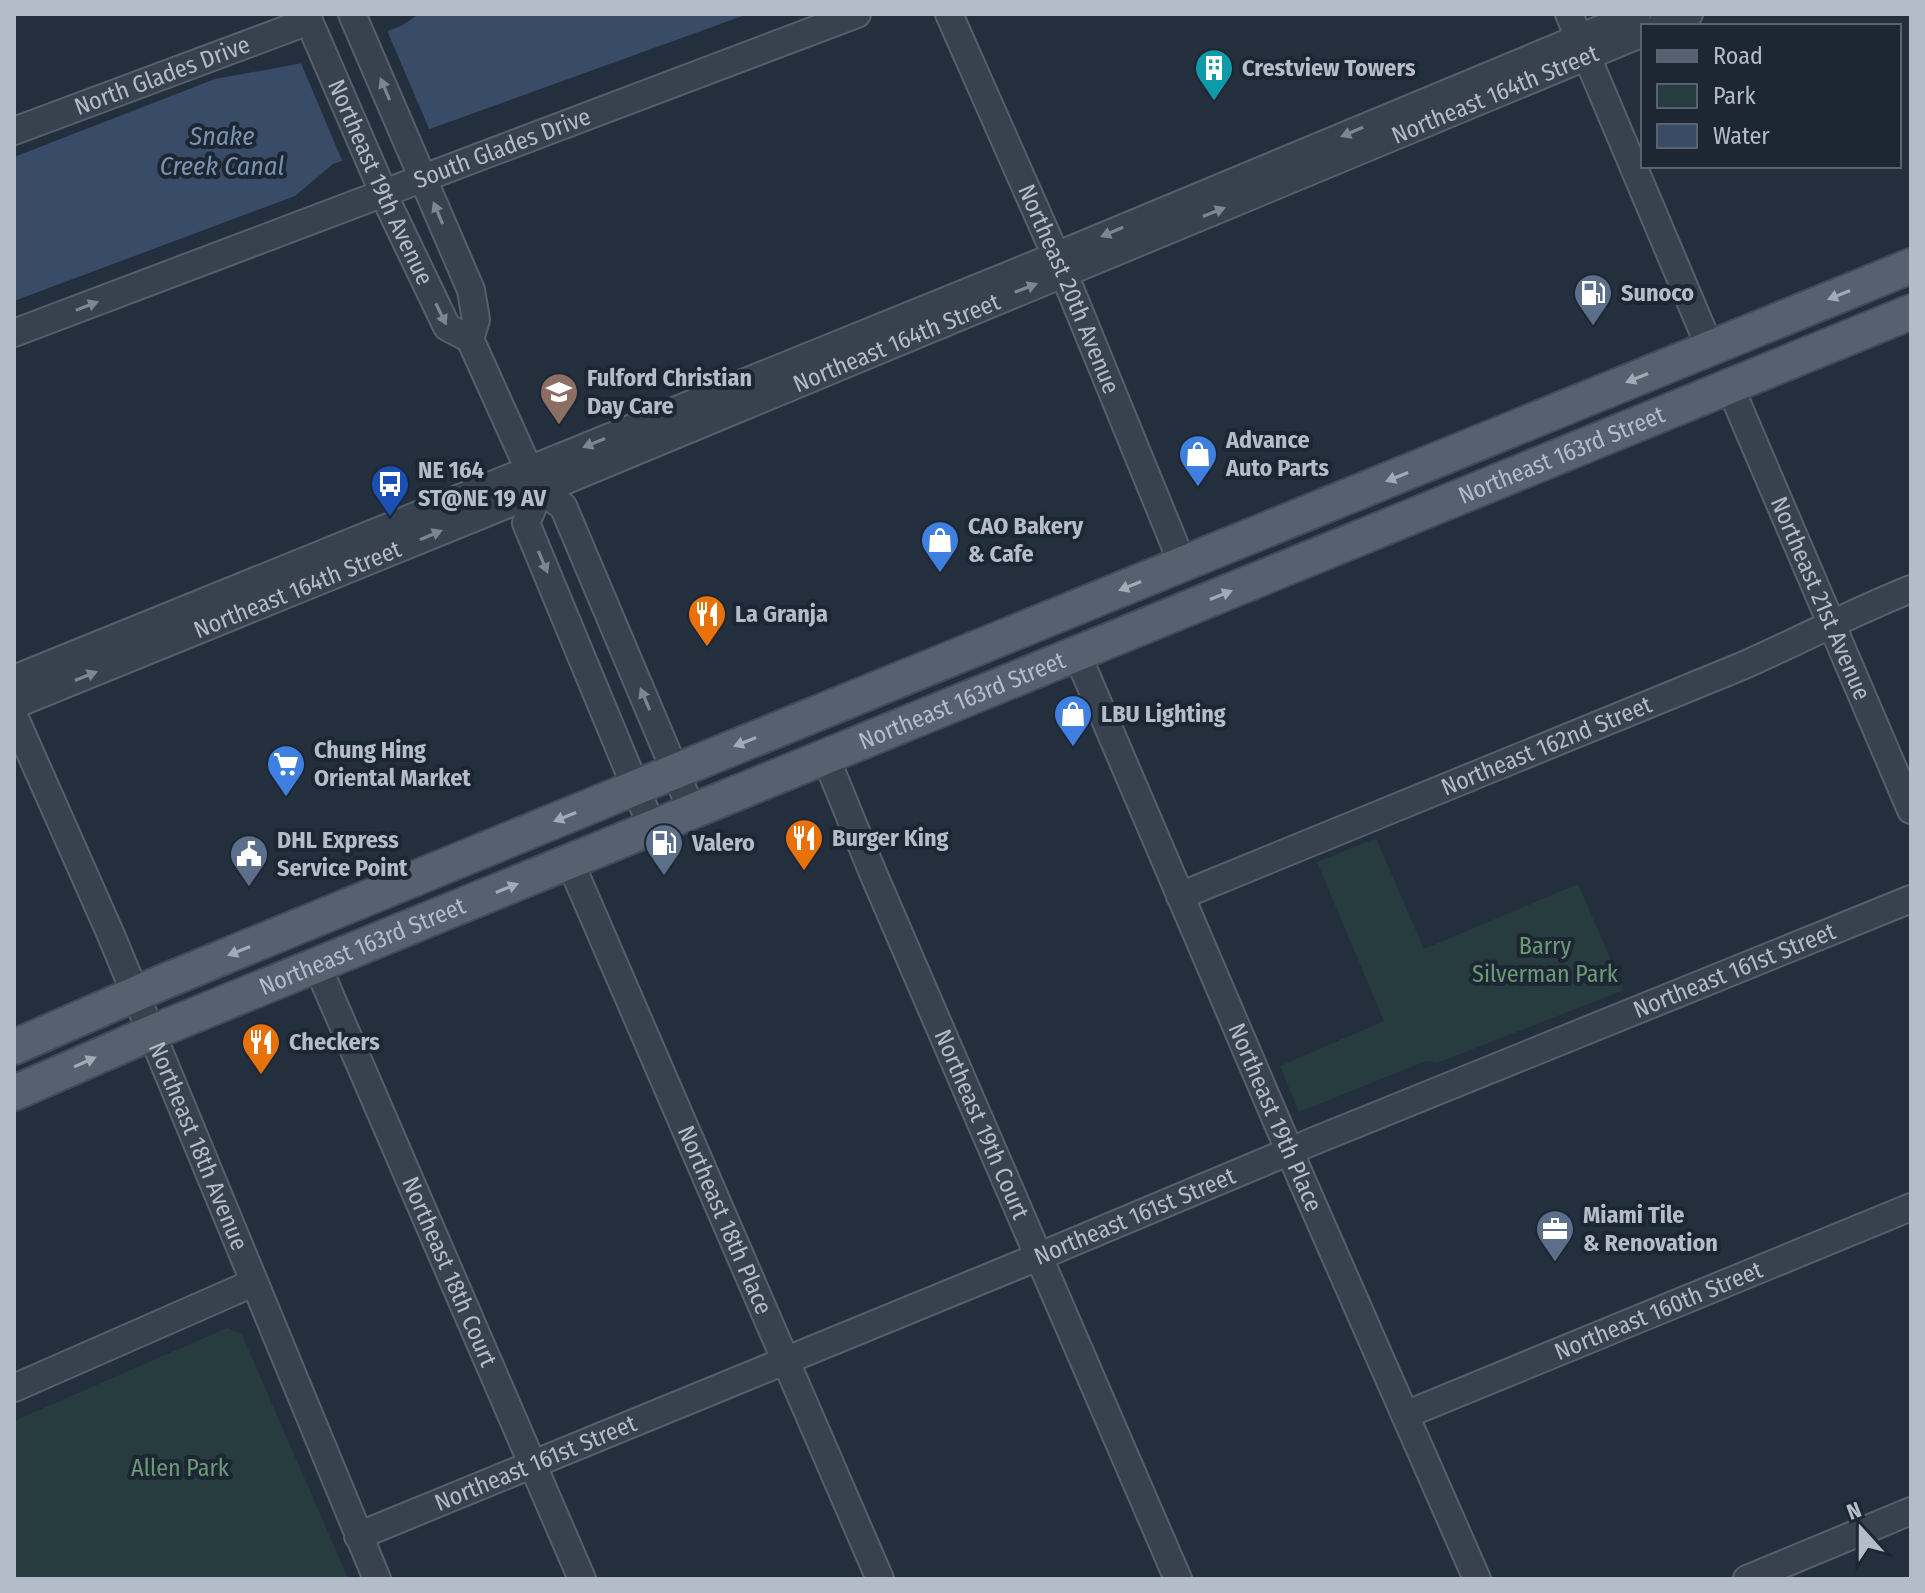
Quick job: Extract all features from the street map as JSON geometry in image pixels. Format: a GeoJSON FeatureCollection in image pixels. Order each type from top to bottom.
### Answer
{"type":"FeatureCollection","features":[{"type":"Feature","properties":{"kind":"main road","name":"Northeast 163rd Street"},"geometry":{"type":"LineString","coordinates":[[14,1047],[637,787],[1911,266]]}},
{"type":"Feature","properties":{"kind":"main road","name":"Northeast 163rd Street"},"geometry":{"type":"LineString","coordinates":[[14,1093],[151,1033],[1911,312]]}},
{"type":"Feature","properties":{"kind":"main road"},"geometry":{"type":"LineString","coordinates":[[1730,387],[1732,368],[1739,356],[1775,322]]}},
{"type":"Feature","properties":{"kind":"main road"},"geometry":{"type":"LineString","coordinates":[[1654,418],[1696,381],[1710,348]]}},
{"type":"Feature","properties":{"kind":"main road"},"geometry":{"type":"LineString","coordinates":[[1135,630],[1174,592],[1183,565]]}},
{"type":"Feature","properties":{"kind":"main road"},"geometry":{"type":"LineString","coordinates":[[826,758],[825,742],[834,728],[875,690]]}},
{"type":"Feature","properties":{"kind":"street","name":"South Glades Drive"},"geometry":{"type":"LineString","coordinates":[[14,333],[857,14]]}},
{"type":"Feature","properties":{"kind":"street","name":"Northeast 20th Avenue"},"geometry":{"type":"LineString","coordinates":[[949,14],[1060,265],[1183,565]]}},
{"type":"Feature","properties":{"kind":"street","name":"Northeast 164th Street"},"geometry":{"type":"LineString","coordinates":[[14,705],[534,480],[1060,265],[1578,36],[1637,14]]}},
{"type":"Feature","properties":{"kind":"street"},"geometry":{"type":"LineString","coordinates":[[1665,24],[1689,14]]}},
{"type":"Feature","properties":{"kind":"street","name":"Northeast 19th Avenue"},"geometry":{"type":"LineString","coordinates":[[307,17],[447,327],[470,339],[534,480],[563,506],[692,811]]}},
{"type":"Feature","properties":{"kind":"street","name":"North Glades Drive"},"geometry":{"type":"LineString","coordinates":[[14,131],[307,17]]}},
{"type":"Feature","properties":{"kind":"street","name":"Northeast 19th Avenue"},"geometry":{"type":"LineString","coordinates":[[357,25],[471,290],[476,320],[470,339]]}},
{"type":"Feature","properties":{"kind":"street","name":"Northeast 164th Street"},"geometry":{"type":"LineString","coordinates":[[1578,36],[1641,33]]}},
{"type":"Feature","properties":{"kind":"street"},"geometry":{"type":"LineString","coordinates":[[1578,36],[1710,348]]}},
{"type":"Feature","properties":{"kind":"street","name":"Northeast 21st Avenue"},"geometry":{"type":"LineString","coordinates":[[1730,387],[1911,810]]}},
{"type":"Feature","properties":{"kind":"street","name":"Northeast 164th Street"},"geometry":{"type":"LineString","coordinates":[[14,679],[534,480]]}},
{"type":"Feature","properties":{"kind":"street"},"geometry":{"type":"LineString","coordinates":[[534,480],[526,523],[652,827]]}},
{"type":"Feature","properties":{"kind":"street","name":"Northeast 162nd Street"},"geometry":{"type":"LineString","coordinates":[[1180,896],[1713,678],[1856,611],[1911,589]]}},
{"type":"Feature","properties":{"kind":"street","name":"Northeast 19th Place"},"geometry":{"type":"LineString","coordinates":[[1077,654],[1477,1579]]}},
{"type":"Feature","properties":{"kind":"street","name":"Northeast 18th Avenue"},"geometry":{"type":"LineString","coordinates":[[14,716],[136,994],[377,1579]]}},
{"type":"Feature","properties":{"kind":"street","name":"Northeast 19th Court"},"geometry":{"type":"LineString","coordinates":[[826,758],[878,886],[1178,1579]]}},
{"type":"Feature","properties":{"kind":"street","name":"Northeast 18th Place"},"geometry":{"type":"LineString","coordinates":[[570,862],[880,1579]]}},
{"type":"Feature","properties":{"kind":"street","name":"Northeast 161st Street"},"geometry":{"type":"LineString","coordinates":[[358,1536],[1911,899]]}},
{"type":"Feature","properties":{"kind":"street","name":"Northeast 18th Court"},"geometry":{"type":"LineString","coordinates":[[317,965],[582,1579]]}},
{"type":"Feature","properties":{"kind":"street","name":"Northeast 160th Street"},"geometry":{"type":"LineString","coordinates":[[1405,1415],[1911,1207]]}},
{"type":"Feature","properties":{"kind":"street"},"geometry":{"type":"LineString","coordinates":[[14,1388],[253,1283]]}},
{"type":"Feature","properties":{"kind":"street"},"geometry":{"type":"LineString","coordinates":[[1747,1579],[1911,1511]]}},
{"type":"Feature","properties":{"kind":"green space","name":"Barry Silverman Park"},"geometry":{"type":"Polygon","coordinates":[[[1376,838],[1424,949],[1578,884],[1624,990],[1437,1063],[1426,1061],[1299,1112],[1280,1066],[1384,1021],[1317,862],[1376,838]]]}},
{"type":"Feature","properties":{"kind":"green space","name":"Allen Park"},"geometry":{"type":"Polygon","coordinates":[[[227,1328],[242,1335],[348,1578],[14,1579],[14,1421],[227,1328]]]}},
{"type":"Feature","properties":{"kind":"water","name":"Snake Creek Canal"},"geometry":{"type":"Polygon","coordinates":[[[419,14],[748,14],[333,164],[295,196],[14,301],[14,157],[215,79],[303,63],[401,26],[419,14]]]}},
{"type":"Feature","properties":{"kind":"pier"},"geometry":{"type":"Polygon","coordinates":[[[386,28],[430,131],[344,165],[300,61],[386,28]]]}},
{"type":"Feature","properties":{"kind":"place","name":"Crestview Towers"},"geometry":{"type":"Point","coordinates":[1214,102]}},
{"type":"Feature","properties":{"kind":"place","name":"Sunoco"},"geometry":{"type":"Point","coordinates":[1593,327]}},
{"type":"Feature","properties":{"kind":"place","name":"Fulford Christian Day Care"},"geometry":{"type":"Point","coordinates":[559,426]}},
{"type":"Feature","properties":{"kind":"place","name":"Advance Auto Parts"},"geometry":{"type":"Point","coordinates":[1198,488]}},
{"type":"Feature","properties":{"kind":"place","name":"NE 164 ST@NE 19 AV"},"geometry":{"type":"Point","coordinates":[390,518]}},
{"type":"Feature","properties":{"kind":"place","name":"CAO Bakery & Cafe"},"geometry":{"type":"Point","coordinates":[940,574]}},
{"type":"Feature","properties":{"kind":"place","name":"La Granja"},"geometry":{"type":"Point","coordinates":[707,648]}},
{"type":"Feature","properties":{"kind":"place","name":"LBU Lighting"},"geometry":{"type":"Point","coordinates":[1073,748]}},
{"type":"Feature","properties":{"kind":"place","name":"Chung Hing Oriental Market"},"geometry":{"type":"Point","coordinates":[286,798]}},
{"type":"Feature","properties":{"kind":"place","name":"Burger King"},"geometry":{"type":"Point","coordinates":[804,872]}},
{"type":"Feature","properties":{"kind":"place","name":"Valero"},"geometry":{"type":"Point","coordinates":[664,877]}},
{"type":"Feature","properties":{"kind":"place","name":"DHL Express Service Point"},"geometry":{"type":"Point","coordinates":[249,888]}},
{"type":"Feature","properties":{"kind":"place","name":"Checkers"},"geometry":{"type":"Point","coordinates":[261,1076]}},
{"type":"Feature","properties":{"kind":"place","name":"Miami Tile & Renovation"},"geometry":{"type":"Point","coordinates":[1555,1263]}}]}
